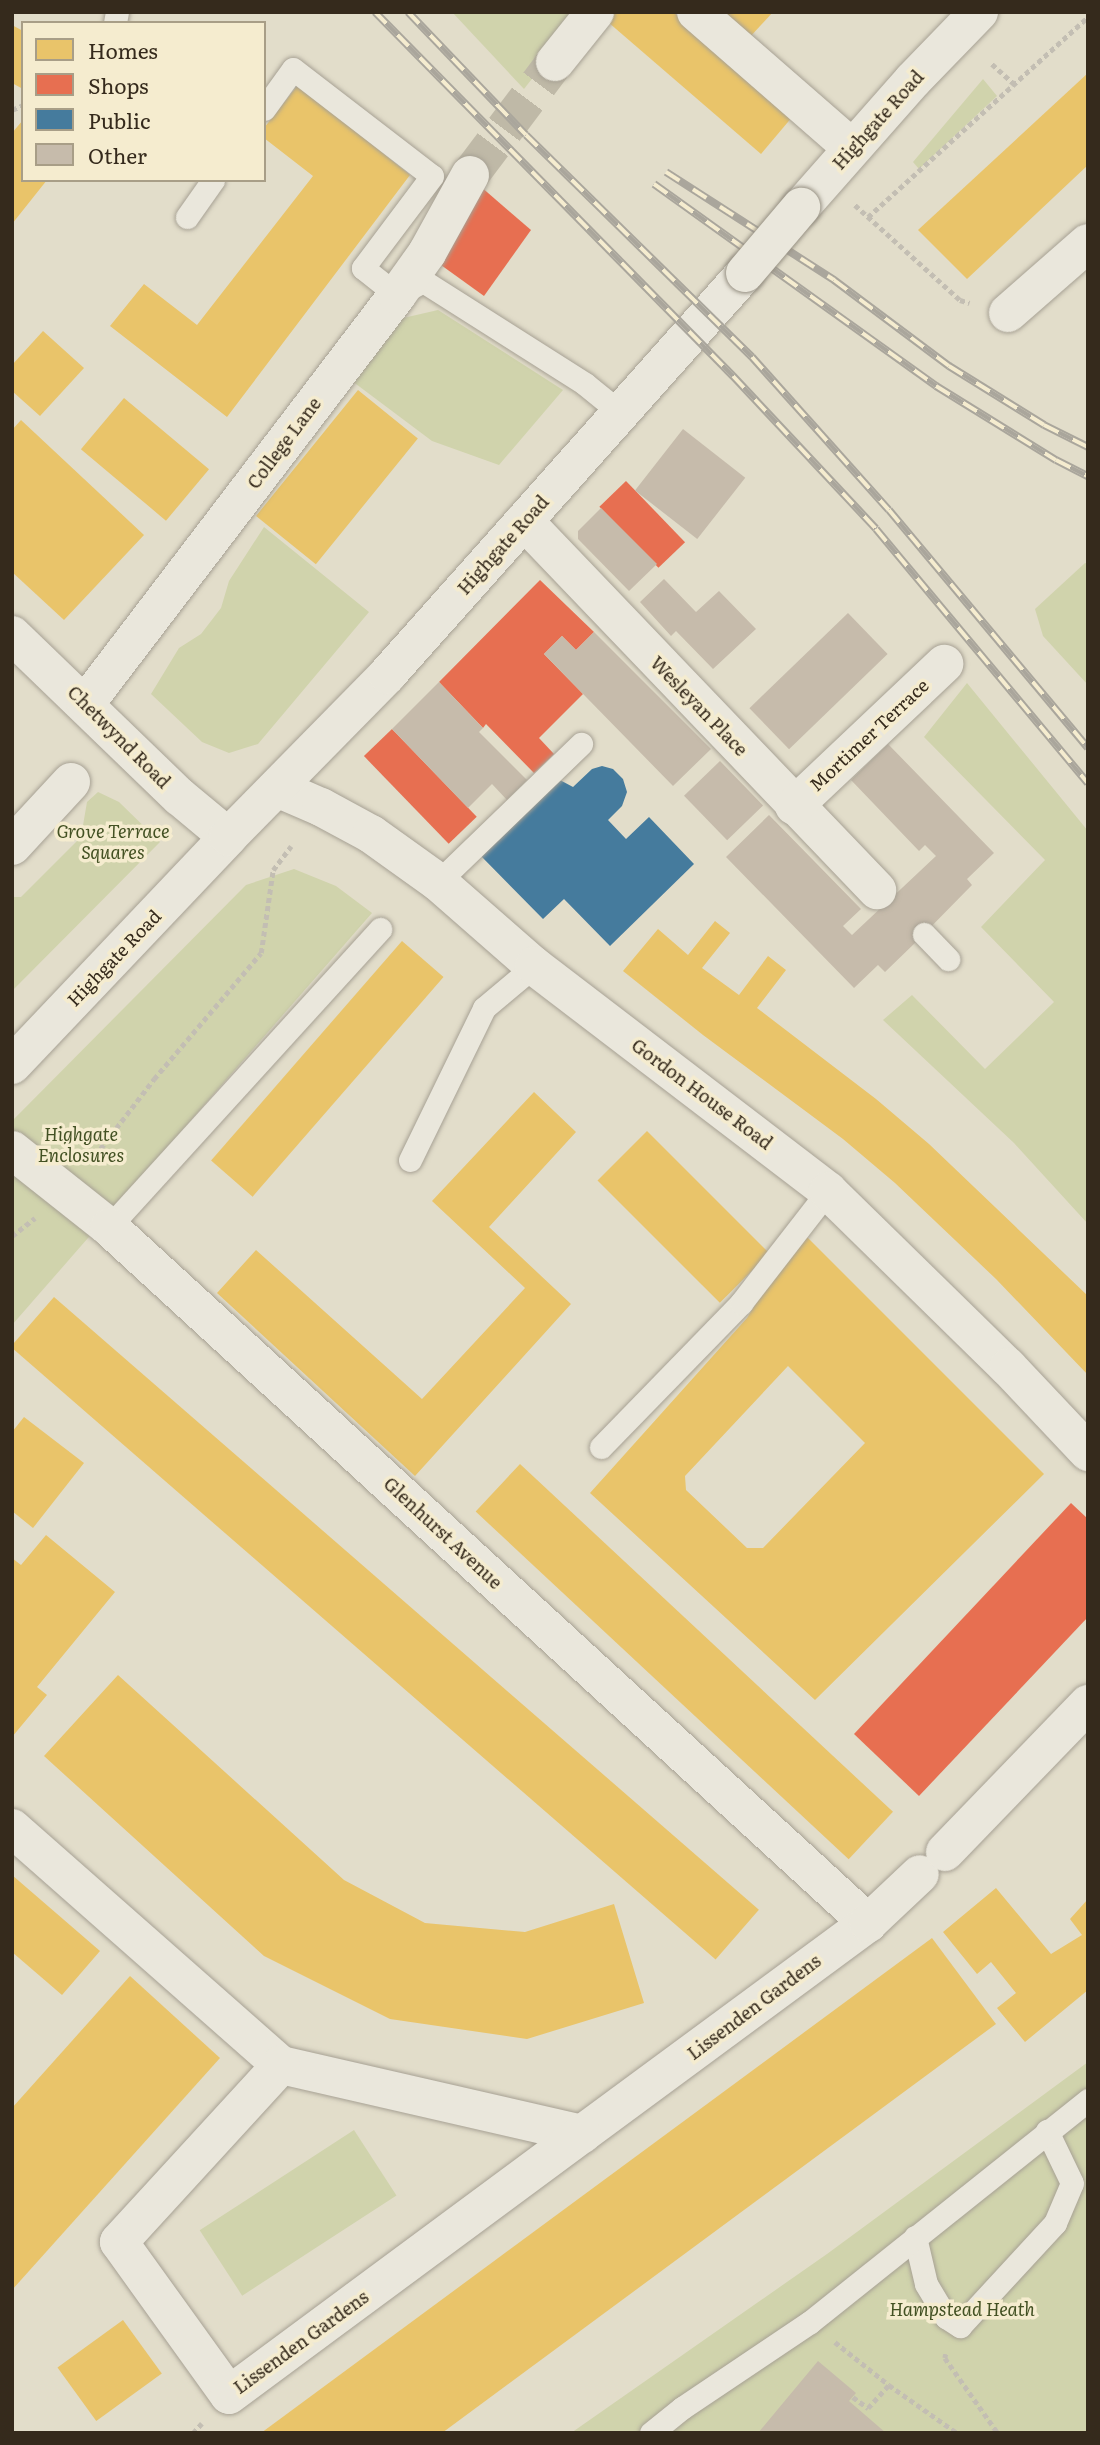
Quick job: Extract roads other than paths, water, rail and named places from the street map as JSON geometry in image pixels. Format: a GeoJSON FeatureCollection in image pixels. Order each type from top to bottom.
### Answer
{"type":"FeatureCollection","features":[{"type":"Feature","properties":{"kind":"street"},"geometry":{"type":"LineString","coordinates":[[555,62],[595,12]]}},
{"type":"Feature","properties":{"kind":"street"},"geometry":{"type":"LineString","coordinates":[[696,12],[851,147]]}},
{"type":"Feature","properties":{"kind":"street","name":"Highgate Road"},"geometry":{"type":"LineString","coordinates":[[12,1065],[228,837],[387,675],[622,414],[851,147],[979,12]]}},
{"type":"Feature","properties":{"kind":"street","name":"College Lane"},"geometry":{"type":"LineString","coordinates":[[86,703],[397,295],[427,253],[470,176]]}},
{"type":"Feature","properties":{"kind":"street"},"geometry":{"type":"LineString","coordinates":[[1008,313],[1088,243]]}},
{"type":"Feature","properties":{"kind":"street","name":"Wesleyan Place"},"geometry":{"type":"LineString","coordinates":[[524,521],[794,806],[883,894]]}},
{"type":"Feature","properties":{"kind":"street","name":"Chetwynd Road"},"geometry":{"type":"LineString","coordinates":[[12,635],[86,703],[180,797],[228,837]]}},
{"type":"Feature","properties":{"kind":"street","name":"Mortimer Terrace"},"geometry":{"type":"LineString","coordinates":[[794,806],[944,664]]}},
{"type":"Feature","properties":{"kind":"street"},"geometry":{"type":"LineString","coordinates":[[12,846],[71,782]]}},
{"type":"Feature","properties":{"kind":"street","name":"Gordon House Road"},"geometry":{"type":"LineString","coordinates":[[276,788],[321,807],[371,834],[438,882],[534,966],[828,1191],[1008,1367],[1088,1452]]}},
{"type":"Feature","properties":{"kind":"street","name":"Glenhurst Avenue"},"geometry":{"type":"LineString","coordinates":[[12,1150],[109,1227],[867,1923]]}},
{"type":"Feature","properties":{"kind":"street","name":"Lissenden Gardens"},"geometry":{"type":"LineString","coordinates":[[281,2065],[119,2242],[229,2395],[867,1923],[933,1863],[1088,1704]]}},
{"type":"Feature","properties":{"kind":"street"},"geometry":{"type":"LineString","coordinates":[[12,1828],[281,2065],[582,2134]]}},
{"type":"Feature","properties":{"kind":"lane"},"geometry":{"type":"LineString","coordinates":[[266,106],[293,69],[432,176],[363,268],[397,295],[423,281],[585,384],[622,414]]}},
{"type":"Feature","properties":{"kind":"lane"},"geometry":{"type":"LineString","coordinates":[[187,217],[213,182]]}},
{"type":"Feature","properties":{"kind":"lane"},"geometry":{"type":"LineString","coordinates":[[438,882],[581,744]]}},
{"type":"Feature","properties":{"kind":"lane"},"geometry":{"type":"LineString","coordinates":[[109,1227],[380,929]]}},
{"type":"Feature","properties":{"kind":"lane"},"geometry":{"type":"LineString","coordinates":[[924,934],[948,959]]}},
{"type":"Feature","properties":{"kind":"lane"},"geometry":{"type":"LineString","coordinates":[[410,1160],[484,1008],[534,966]]}},
{"type":"Feature","properties":{"kind":"lane"},"geometry":{"type":"LineString","coordinates":[[601,1447],[741,1303],[828,1191]]}},
{"type":"Feature","properties":{"kind":"lane"},"geometry":{"type":"LineString","coordinates":[[651,2433],[682,2408],[810,2322],[1088,2100]]}},
{"type":"Feature","properties":{"kind":"lane"},"geometry":{"type":"LineString","coordinates":[[915,2237],[926,2284],[946,2317],[960,2326],[1055,2223],[1072,2183],[1048,2131]]}},
{"type":"Feature","properties":{"kind":"tunnel"},"geometry":{"type":"LineString","coordinates":[[470,175],[555,62]]}},
{"type":"Feature","properties":{"kind":"railway"},"geometry":{"type":"LineString","coordinates":[[375,12],[733,376],[876,529],[1088,783]]}},
{"type":"Feature","properties":{"kind":"railway"},"geometry":{"type":"LineString","coordinates":[[408,12],[526,135],[752,357],[889,510],[1088,748]]}},
{"type":"Feature","properties":{"kind":"railway"},"geometry":{"type":"LineString","coordinates":[[666,172],[834,280],[949,366],[1044,425],[1088,447]]}},
{"type":"Feature","properties":{"kind":"railway"},"geometry":{"type":"LineString","coordinates":[[654,184],[936,386],[1056,460],[1088,476]]}},
{"type":"Feature","properties":{"kind":"park label","name":"Grove Terrace Squares"},"geometry":{"type":"Point","coordinates":[113,842]}},
{"type":"Feature","properties":{"kind":"park label","name":"Highgate Enclosures"},"geometry":{"type":"Point","coordinates":[81,1145]}},
{"type":"Feature","properties":{"kind":"park label","name":"Hampstead Heath"},"geometry":{"type":"Point","coordinates":[962,2309]}}]}
